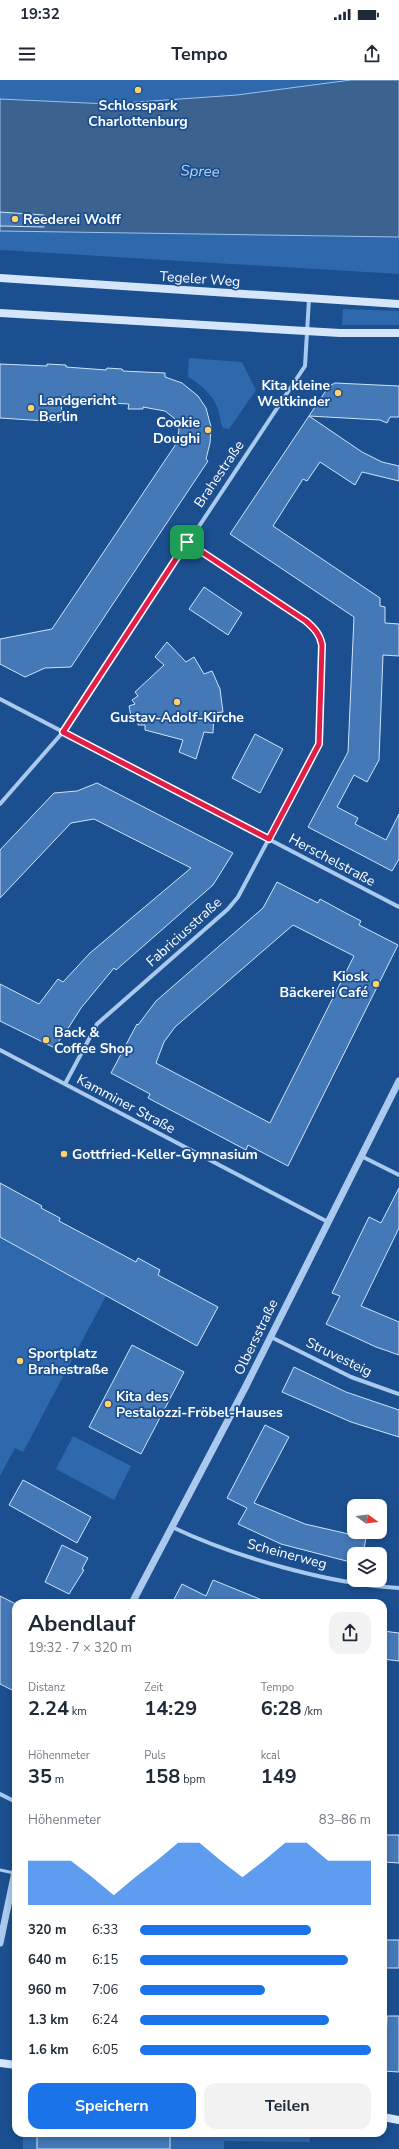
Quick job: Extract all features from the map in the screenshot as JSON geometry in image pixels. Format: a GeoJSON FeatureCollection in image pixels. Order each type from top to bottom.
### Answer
{"type":"FeatureCollection","features":[{"type":"Feature","properties":{"kind":"main road","name":"Tegeler Weg"},"geometry":{"type":"LineString","coordinates":[[0,278],[399,304]]}},
{"type":"Feature","properties":{"kind":"main road"},"geometry":{"type":"LineString","coordinates":[[0,313],[307,331],[399,333]]}},
{"type":"Feature","properties":{"kind":"main road"},"geometry":{"type":"LineString","coordinates":[[0,2063],[12,2064]]}},
{"type":"Feature","properties":{"kind":"main road"},"geometry":{"type":"LineString","coordinates":[[387,2118],[399,2120]]}},
{"type":"Feature","properties":{"kind":"street","name":"Brahestraße"},"geometry":{"type":"LineString","coordinates":[[0,804],[63,732],[187,542],[305,366],[309,299]]}},
{"type":"Feature","properties":{"kind":"street","name":"Fabriciusstraße"},"geometry":{"type":"LineString","coordinates":[[65,1084],[97,1024],[228,909],[238,897],[319,744],[322,645],[317,631],[306,621],[187,542]]}},
{"type":"Feature","properties":{"kind":"street","name":"Herschelstraße"},"geometry":{"type":"LineString","coordinates":[[0,699],[399,907]]}},
{"type":"Feature","properties":{"kind":"street","name":"Kamminer Straße"},"geometry":{"type":"LineString","coordinates":[[0,1050],[328,1222]]}},
{"type":"Feature","properties":{"kind":"street","name":"Olbersstraße"},"geometry":{"type":"LineString","coordinates":[[134,1599],[271,1337],[399,1081]]}},
{"type":"Feature","properties":{"kind":"street"},"geometry":{"type":"LineString","coordinates":[[361,1156],[399,1175]]}},
{"type":"Feature","properties":{"kind":"street","name":"Struvesteig"},"geometry":{"type":"LineString","coordinates":[[271,1337],[352,1377],[399,1394]]}},
{"type":"Feature","properties":{"kind":"street","name":"Scheinerweg"},"geometry":{"type":"LineString","coordinates":[[172,1527],[198,1539],[292,1569],[356,1583],[399,1588]]}},
{"type":"Feature","properties":{"kind":"street"},"geometry":{"type":"LineString","coordinates":[[0,1794],[12,1800]]}},
{"type":"Feature","properties":{"kind":"street"},"geometry":{"type":"LineString","coordinates":[[0,1942],[2,1918],[12,1881]]}},
{"type":"Feature","properties":{"kind":"lane"},"geometry":{"type":"LineString","coordinates":[[0,1870],[12,1870]]}},
{"type":"Feature","properties":{"kind":"shaded area","name":"Schlosspark Charlottenburg"},"geometry":{"type":"Polygon","coordinates":[[[0,80],[351,80],[237,95],[109,104],[0,99],[0,80]]]}},
{"type":"Feature","properties":{"kind":"shaded area"},"geometry":{"type":"Polygon","coordinates":[[[0,231],[399,237],[399,274],[0,250],[0,231]]]}},
{"type":"Feature","properties":{"kind":"shaded area"},"geometry":{"type":"Polygon","coordinates":[[[343,309],[399,311],[399,325],[342,325],[343,309]]]}},
{"type":"Feature","properties":{"kind":"shaded area"},"geometry":{"type":"Polygon","coordinates":[[[189,358],[242,362],[256,390],[229,429],[223,428],[218,409],[210,394],[198,383],[188,377],[189,358]]]}},
{"type":"Feature","properties":{"kind":"shaded area"},"geometry":{"type":"Polygon","coordinates":[[[0,1237],[106,1296],[23,1452],[15,1448],[0,1476],[0,1237]]]}},
{"type":"Feature","properties":{"kind":"shaded area"},"geometry":{"type":"Polygon","coordinates":[[[73,1436],[131,1466],[114,1500],[56,1469],[73,1436]]]}},
{"type":"Feature","properties":{"kind":"shaded area"},"geometry":{"type":"Polygon","coordinates":[[[23,2137],[37,2137],[37,2149],[23,2149],[23,2137]]]}},
{"type":"Feature","properties":{"kind":"shaded area"},"geometry":{"type":"Polygon","coordinates":[[[170,2137],[310,2137],[310,2142],[224,2141],[224,2149],[170,2149],[170,2137]]]}},
{"type":"Feature","properties":{"kind":"water","name":"Spree"},"geometry":{"type":"Polygon","coordinates":[[[351,80],[399,80],[399,237],[0,231],[0,99],[109,104],[237,95],[351,80]]]}},
{"type":"Feature","properties":{"kind":"building"},"geometry":{"type":"Polygon","coordinates":[[[0,212],[44,215],[44,227],[0,226],[0,212]]]}},
{"type":"Feature","properties":{"kind":"building"},"geometry":{"type":"Polygon","coordinates":[[[0,364],[47,366],[47,364],[66,365],[66,367],[106,370],[107,368],[122,369],[123,371],[165,373],[165,377],[182,383],[198,396],[206,408],[211,427],[210,443],[206,459],[208,461],[71,667],[45,668],[25,677],[0,664],[0,639],[52,629],[176,444],[179,430],[174,418],[165,411],[143,407],[143,409],[128,409],[129,404],[89,402],[89,398],[62,397],[61,422],[0,418],[0,364]]]}},
{"type":"Feature","properties":{"kind":"building"},"geometry":{"type":"Polygon","coordinates":[[[335,383],[399,386],[399,417],[390,417],[387,423],[380,420],[309,416],[362,452],[382,462],[399,466],[399,481],[362,472],[355,485],[320,462],[307,481],[303,479],[273,526],[380,598],[380,606],[385,607],[385,623],[399,624],[399,656],[383,655],[379,760],[367,782],[354,775],[337,807],[358,818],[355,824],[386,840],[399,814],[399,859],[392,871],[308,827],[348,752],[354,617],[230,534],[329,386],[335,383]]]}},
{"type":"Feature","properties":{"kind":"building"},"geometry":{"type":"Polygon","coordinates":[[[204,587],[242,613],[228,635],[189,609],[204,587]]]}},
{"type":"Feature","properties":{"kind":"building","name":"Gustav-Adolf-Kirche"},"geometry":{"type":"Polygon","coordinates":[[[167,642],[186,662],[194,657],[204,674],[212,671],[220,689],[223,712],[214,713],[213,733],[204,732],[196,759],[179,752],[183,740],[145,730],[145,725],[138,725],[138,720],[132,721],[129,706],[135,704],[132,700],[138,696],[135,692],[164,665],[155,657],[167,642]]]}},
{"type":"Feature","properties":{"kind":"building"},"geometry":{"type":"Polygon","coordinates":[[[255,734],[283,749],[260,793],[232,778],[255,734]]]}},
{"type":"Feature","properties":{"kind":"building"},"geometry":{"type":"Polygon","coordinates":[[[97,783],[233,853],[213,885],[116,970],[114,968],[81,1008],[55,1048],[0,1021],[0,984],[39,1004],[58,979],[63,982],[90,953],[191,868],[94,819],[71,823],[0,898],[0,850],[54,793],[77,791],[97,783]]]}},
{"type":"Feature","properties":{"kind":"building"},"geometry":{"type":"Polygon","coordinates":[[[277,882],[318,903],[320,899],[361,921],[359,925],[398,945],[288,1166],[248,1145],[246,1150],[148,1098],[150,1094],[111,1073],[137,1024],[138,1025],[156,1001],[263,908],[277,882]],[[293,925],[175,1027],[164,1042],[156,1063],[270,1123],[354,956],[293,925]]]}},
{"type":"Feature","properties":{"kind":"building"},"geometry":{"type":"Polygon","coordinates":[[[0,1183],[42,1206],[41,1208],[60,1218],[59,1221],[136,1262],[138,1258],[160,1270],[158,1275],[218,1307],[197,1346],[0,1237],[0,1183]]]}},
{"type":"Feature","properties":{"kind":"building"},"geometry":{"type":"Polygon","coordinates":[[[399,1188],[399,1228],[361,1306],[399,1322],[399,1355],[376,1347],[326,1324],[340,1296],[332,1293],[369,1217],[381,1223],[399,1188]]]}},
{"type":"Feature","properties":{"kind":"building"},"geometry":{"type":"Polygon","coordinates":[[[132,1345],[184,1372],[141,1454],[89,1427],[132,1345]]]}},
{"type":"Feature","properties":{"kind":"building"},"geometry":{"type":"Polygon","coordinates":[[[294,1367],[346,1392],[399,1410],[399,1437],[351,1422],[282,1392],[294,1367]]]}},
{"type":"Feature","properties":{"kind":"building"},"geometry":{"type":"Polygon","coordinates":[[[265,1425],[289,1437],[254,1503],[305,1524],[347,1534],[347,1539],[366,1539],[364,1547],[347,1547],[347,1561],[281,1544],[238,1524],[247,1508],[227,1498],[265,1425]]]}},
{"type":"Feature","properties":{"kind":"building"},"geometry":{"type":"Polygon","coordinates":[[[23,1480],[91,1517],[77,1543],[9,1505],[23,1480]]]}},
{"type":"Feature","properties":{"kind":"building"},"geometry":{"type":"Polygon","coordinates":[[[62,1545],[88,1558],[82,1569],[84,1570],[69,1594],[45,1582],[62,1545]]]}},
{"type":"Feature","properties":{"kind":"building"},"geometry":{"type":"Polygon","coordinates":[[[213,1580],[260,1599],[174,1599],[182,1584],[206,1596],[213,1580]]]}},
{"type":"Feature","properties":{"kind":"building"},"geometry":{"type":"Polygon","coordinates":[[[0,1596],[12,1602],[12,1690],[0,1684],[0,1596]]]}},
{"type":"Feature","properties":{"kind":"building"},"geometry":{"type":"Polygon","coordinates":[[[387,1632],[399,1633],[399,1661],[387,1660],[387,1632]]]}},
{"type":"Feature","properties":{"kind":"building"},"geometry":{"type":"Polygon","coordinates":[[[387,1835],[399,1835],[399,1863],[387,1862],[387,1835]]]}},
{"type":"Feature","properties":{"kind":"building"},"geometry":{"type":"Polygon","coordinates":[[[387,1940],[399,1940],[399,1968],[387,1968],[387,1940]]]}},
{"type":"Feature","properties":{"kind":"building"},"geometry":{"type":"Polygon","coordinates":[[[387,2016],[399,2016],[399,2072],[387,2071],[387,2016]]]}},
{"type":"Feature","properties":{"kind":"building"},"geometry":{"type":"Polygon","coordinates":[[[37,2137],[170,2137],[170,2149],[37,2149],[37,2137]]]}},
{"type":"Feature","properties":{"kind":"place","name":"Schlosspark Charlottenburg"},"geometry":{"type":"Point","coordinates":[138,90]}},
{"type":"Feature","properties":{"kind":"place","name":"Reederei Wolff"},"geometry":{"type":"Point","coordinates":[15,219]}},
{"type":"Feature","properties":{"kind":"place","name":"Kita kleine Weltkinder"},"geometry":{"type":"Point","coordinates":[338,393]}},
{"type":"Feature","properties":{"kind":"place","name":"Landgericht Berlin"},"geometry":{"type":"Point","coordinates":[31,408]}},
{"type":"Feature","properties":{"kind":"place","name":"Cookie Doughi"},"geometry":{"type":"Point","coordinates":[208,430]}},
{"type":"Feature","properties":{"kind":"place","name":"Gustav-Adolf-Kirche"},"geometry":{"type":"Point","coordinates":[177,702]}},
{"type":"Feature","properties":{"kind":"place","name":"Kiosk Bäckerei Café"},"geometry":{"type":"Point","coordinates":[376,984]}},
{"type":"Feature","properties":{"kind":"place","name":"Back & Coffee Shop"},"geometry":{"type":"Point","coordinates":[46,1040]}},
{"type":"Feature","properties":{"kind":"place","name":"Gottfried-Keller-Gymnasium"},"geometry":{"type":"Point","coordinates":[64,1154]}},
{"type":"Feature","properties":{"kind":"place","name":"Sportplatz Brahestraße"},"geometry":{"type":"Point","coordinates":[20,1361]}},
{"type":"Feature","properties":{"kind":"place","name":"Kita des Pestalozzi-Fröbel-Hauses"},"geometry":{"type":"Point","coordinates":[108,1404]}},
{"type":"Feature","properties":{"kind":"route"},"geometry":{"type":"LineString","coordinates":[[187,542],[306,621],[317,631],[322,645],[319,744],[269,839],[63,732],[187,542]]}}]}
